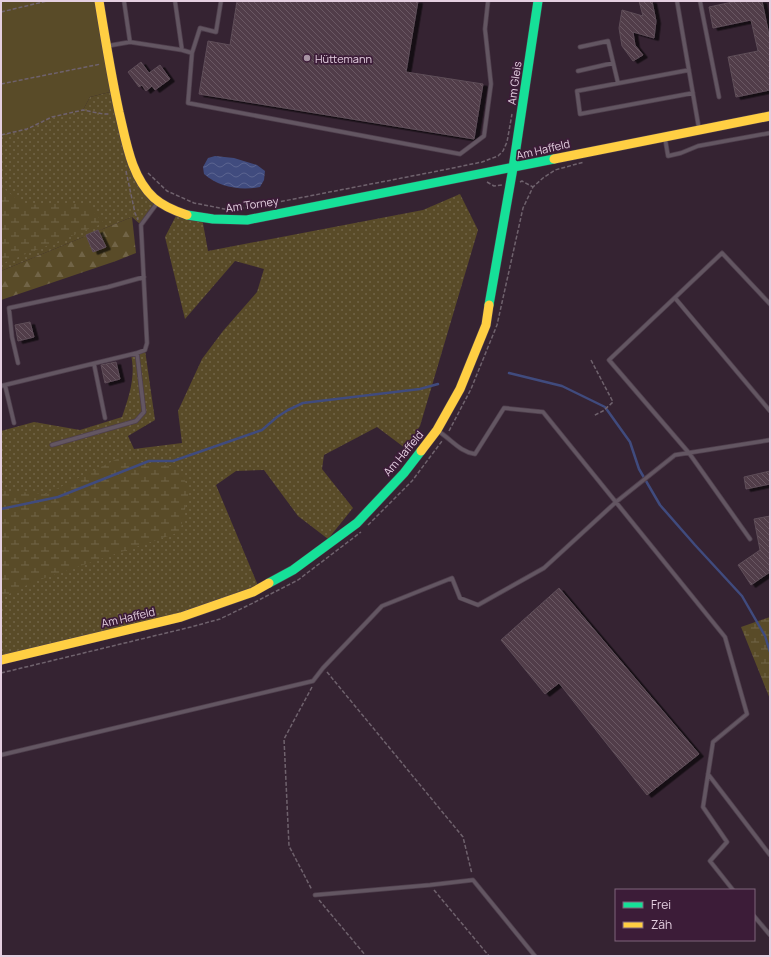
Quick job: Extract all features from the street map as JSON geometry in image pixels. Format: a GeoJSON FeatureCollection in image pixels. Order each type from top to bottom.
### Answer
{"type":"FeatureCollection","features":[{"type":"Feature","properties":{"kind":"street","name":"Am Torney"},"geometry":{"type":"LineString","coordinates":[[99,1],[109,62],[129,153],[142,183],[158,202],[178,212],[223,221],[247,220],[513,168]]}},
{"type":"Feature","properties":{"kind":"street","name":"Am Gleis"},"geometry":{"type":"LineString","coordinates":[[513,168],[538,1]]}},
{"type":"Feature","properties":{"kind":"street","name":"Am Haffeld"},"geometry":{"type":"LineString","coordinates":[[1,660],[181,617],[253,592],[293,570],[356,523],[404,473],[438,430],[460,389],[486,325],[513,168],[576,154],[770,116]]}},
{"type":"Feature","properties":{"kind":"lane"},"geometry":{"type":"LineString","coordinates":[[124,1],[130,42]]}},
{"type":"Feature","properties":{"kind":"lane"},"geometry":{"type":"LineString","coordinates":[[175,1],[182,50]]}},
{"type":"Feature","properties":{"kind":"lane"},"geometry":{"type":"LineString","coordinates":[[221,1],[216,32],[200,28],[192,53],[188,103],[460,154],[484,136],[491,84],[485,29],[488,1]]}},
{"type":"Feature","properties":{"kind":"lane"},"geometry":{"type":"LineString","coordinates":[[677,1],[699,130]]}},
{"type":"Feature","properties":{"kind":"lane"},"geometry":{"type":"LineString","coordinates":[[700,1],[719,97]]}},
{"type":"Feature","properties":{"kind":"lane"},"geometry":{"type":"LineString","coordinates":[[580,47],[608,41],[618,83]]}},
{"type":"Feature","properties":{"kind":"lane"},"geometry":{"type":"LineString","coordinates":[[106,46],[130,42],[182,50],[192,53]]}},
{"type":"Feature","properties":{"kind":"lane"},"geometry":{"type":"LineString","coordinates":[[578,71],[613,63]]}},
{"type":"Feature","properties":{"kind":"lane"},"geometry":{"type":"LineString","coordinates":[[689,70],[577,91],[580,114],[693,93]]}},
{"type":"Feature","properties":{"kind":"lane"},"geometry":{"type":"LineString","coordinates":[[664,137],[668,156],[681,153],[698,146],[770,133]]}},
{"type":"Feature","properties":{"kind":"lane"},"geometry":{"type":"LineString","coordinates":[[14,423],[3,386],[145,350],[147,343],[141,225],[158,202]]}},
{"type":"Feature","properties":{"kind":"lane"},"geometry":{"type":"LineString","coordinates":[[750,539],[689,453],[609,360],[722,253],[770,304]]}},
{"type":"Feature","properties":{"kind":"lane"},"geometry":{"type":"LineString","coordinates":[[18,363],[12,337],[9,308],[108,288],[144,278]]}},
{"type":"Feature","properties":{"kind":"lane"},"geometry":{"type":"LineString","coordinates":[[675,298],[770,411]]}},
{"type":"Feature","properties":{"kind":"lane"},"geometry":{"type":"LineString","coordinates":[[52,445],[136,421],[144,412],[137,353]]}},
{"type":"Feature","properties":{"kind":"lane"},"geometry":{"type":"LineString","coordinates":[[94,364],[106,418]]}},
{"type":"Feature","properties":{"kind":"lane"},"geometry":{"type":"LineString","coordinates":[[438,430],[463,451],[475,454],[504,408],[543,412],[725,637],[747,714],[713,742],[703,807],[727,842],[710,861],[733,889]]}},
{"type":"Feature","properties":{"kind":"lane"},"geometry":{"type":"LineString","coordinates":[[2,754],[313,681],[323,668],[382,606],[452,578],[460,598],[478,605],[544,568],[616,502],[675,455],[770,440]]}},
{"type":"Feature","properties":{"kind":"lane"},"geometry":{"type":"LineString","coordinates":[[708,774],[770,855]]}},
{"type":"Feature","properties":{"kind":"lane"},"geometry":{"type":"LineString","coordinates":[[315,895],[473,880],[535,956]]}},
{"type":"Feature","properties":{"kind":"lane"},"geometry":{"type":"LineString","coordinates":[[755,917],[770,936]]}},
{"type":"Feature","properties":{"kind":"path"},"geometry":{"type":"LineString","coordinates":[[1,12],[47,1]]}},
{"type":"Feature","properties":{"kind":"path"},"geometry":{"type":"LineString","coordinates":[[1,84],[109,62]]}},
{"type":"Feature","properties":{"kind":"path"},"geometry":{"type":"LineString","coordinates":[[1,135],[27,129],[52,117],[83,110],[103,114],[120,113]]}},
{"type":"Feature","properties":{"kind":"path"},"geometry":{"type":"LineString","coordinates":[[144,169],[167,191],[194,203],[230,210],[263,205],[482,162],[498,156],[503,151],[507,142],[512,111]]}},
{"type":"Feature","properties":{"kind":"path"},"geometry":{"type":"LineString","coordinates":[[368,525],[412,481],[446,436],[471,389],[497,325],[523,208],[533,186]]}},
{"type":"Feature","properties":{"kind":"path"},"geometry":{"type":"LineString","coordinates":[[591,360],[613,402],[603,411],[593,416]]}},
{"type":"Feature","properties":{"kind":"path"},"geometry":{"type":"LineString","coordinates":[[1,673],[220,619],[298,580],[363,531]]}},
{"type":"Feature","properties":{"kind":"path"},"geometry":{"type":"LineString","coordinates":[[323,668],[463,837],[473,880]]}},
{"type":"Feature","properties":{"kind":"path"},"geometry":{"type":"LineString","coordinates":[[312,687],[284,739],[289,846],[315,895],[366,956]]}},
{"type":"Feature","properties":{"kind":"path"},"geometry":{"type":"LineString","coordinates":[[430,885],[489,956]]}},
{"type":"Feature","properties":{"kind":"green space"},"geometry":{"type":"Polygon","coordinates":[[[1,1],[96,1],[114,91],[90,97],[83,110],[52,117],[27,129],[1,135],[1,1]]]}},
{"type":"Feature","properties":{"kind":"green space"},"geometry":{"type":"Polygon","coordinates":[[[114,91],[129,153],[158,202],[141,225],[132,217],[1,271],[1,135],[27,129],[52,117],[83,110],[90,97],[114,91]]]}},
{"type":"Feature","properties":{"kind":"green space"},"geometry":{"type":"Polygon","coordinates":[[[1,186],[24,205],[85,203],[104,223],[1,264],[1,186]]]}},
{"type":"Feature","properties":{"kind":"green space"},"geometry":{"type":"Polygon","coordinates":[[[460,194],[478,230],[420,426],[405,448],[377,427],[324,455],[322,469],[353,508],[328,539],[298,516],[264,470],[236,471],[216,485],[259,588],[215,606],[1,660],[1,431],[34,422],[80,430],[122,417],[132,379],[133,371],[131,355],[145,350],[155,420],[128,436],[134,449],[182,443],[178,411],[202,359],[223,331],[257,292],[264,269],[235,261],[185,319],[165,237],[178,212],[202,218],[208,251],[423,210],[460,194]]]}},
{"type":"Feature","properties":{"kind":"green space"},"geometry":{"type":"Polygon","coordinates":[[[132,217],[136,253],[1,300],[1,271],[132,217]]]}},
{"type":"Feature","properties":{"kind":"green space"},"geometry":{"type":"Polygon","coordinates":[[[117,459],[179,467],[189,491],[180,532],[33,582],[1,598],[1,489],[7,491],[46,494],[117,459]]]}},
{"type":"Feature","properties":{"kind":"green space"},"geometry":{"type":"Polygon","coordinates":[[[770,617],[770,699],[741,627],[770,617]]]}},
{"type":"Feature","properties":{"kind":"water"},"geometry":{"type":"Polygon","coordinates":[[[215,156],[234,158],[257,165],[265,171],[264,180],[260,187],[230,187],[216,182],[204,174],[203,167],[208,158],[215,156]]]}},
{"type":"Feature","properties":{"kind":"building","name":"Hüttemann"},"geometry":{"type":"Polygon","coordinates":[[[237,1],[418,1],[406,72],[483,84],[474,139],[199,94],[208,41],[230,45],[237,1]]]}},
{"type":"Feature","properties":{"kind":"building"},"geometry":{"type":"Polygon","coordinates":[[[639,1],[652,1],[656,21],[654,38],[633,32],[635,45],[643,55],[633,61],[622,46],[619,28],[622,10],[643,16],[639,1]]]}},
{"type":"Feature","properties":{"kind":"building"},"geometry":{"type":"Polygon","coordinates":[[[737,1],[762,1],[770,40],[770,90],[736,97],[728,57],[758,51],[751,20],[713,28],[709,7],[737,1]]]}},
{"type":"Feature","properties":{"kind":"building"},"geometry":{"type":"Polygon","coordinates":[[[141,62],[149,73],[160,65],[170,79],[155,90],[152,86],[146,91],[142,85],[139,87],[128,72],[141,62]]]}},
{"type":"Feature","properties":{"kind":"building"},"geometry":{"type":"Polygon","coordinates":[[[98,230],[106,247],[93,252],[86,235],[98,230]]]}},
{"type":"Feature","properties":{"kind":"building"},"geometry":{"type":"Polygon","coordinates":[[[30,322],[34,337],[18,341],[15,325],[30,322]]]}},
{"type":"Feature","properties":{"kind":"building"},"geometry":{"type":"Polygon","coordinates":[[[116,362],[120,379],[105,383],[101,365],[116,362]]]}},
{"type":"Feature","properties":{"kind":"building"},"geometry":{"type":"Polygon","coordinates":[[[770,471],[770,484],[746,489],[744,477],[770,471]]]}},
{"type":"Feature","properties":{"kind":"building"},"geometry":{"type":"Polygon","coordinates":[[[770,516],[770,572],[751,585],[738,565],[760,550],[754,519],[770,516]]]}},
{"type":"Feature","properties":{"kind":"building"},"geometry":{"type":"Polygon","coordinates":[[[559,588],[699,754],[647,795],[559,683],[545,694],[501,640],[559,588]]]}},
{"type":"Feature","properties":{"kind":"waterway"},"geometry":{"type":"LineString","coordinates":[[509,373],[562,386],[605,407],[630,442],[639,469],[660,505],[742,596],[765,636],[770,652]]}},
{"type":"Feature","properties":{"kind":"waterway"},"geometry":{"type":"LineString","coordinates":[[1,509],[58,497],[149,461],[173,461],[262,430],[277,417],[303,403],[420,389],[438,384]]}},
{"type":"Feature","properties":{"kind":"traffic: fast"},"geometry":{"type":"LineString","coordinates":[[489,305],[513,168],[538,1]]}},
{"type":"Feature","properties":{"kind":"traffic: fast"},"geometry":{"type":"LineString","coordinates":[[187,215],[213,219],[247,220],[554,159]]}},
{"type":"Feature","properties":{"kind":"traffic: fast"},"geometry":{"type":"LineString","coordinates":[[269,583],[293,570],[357,523],[404,473],[421,451]]}},
{"type":"Feature","properties":{"kind":"traffic: slow"},"geometry":{"type":"LineString","coordinates":[[99,1],[119,112],[130,158],[140,180],[154,198],[169,208],[187,215]]}},
{"type":"Feature","properties":{"kind":"traffic: slow"},"geometry":{"type":"LineString","coordinates":[[554,159],[770,116]]}},
{"type":"Feature","properties":{"kind":"traffic: slow"},"geometry":{"type":"LineString","coordinates":[[421,451],[437,430],[460,389],[486,325],[489,305]]}},
{"type":"Feature","properties":{"kind":"traffic: slow"},"geometry":{"type":"LineString","coordinates":[[1,660],[181,617],[253,592],[269,583]]}},
{"type":"Feature","properties":{"kind":"place","name":"Hüttemann"},"geometry":{"type":"Point","coordinates":[307,58]}}]}
